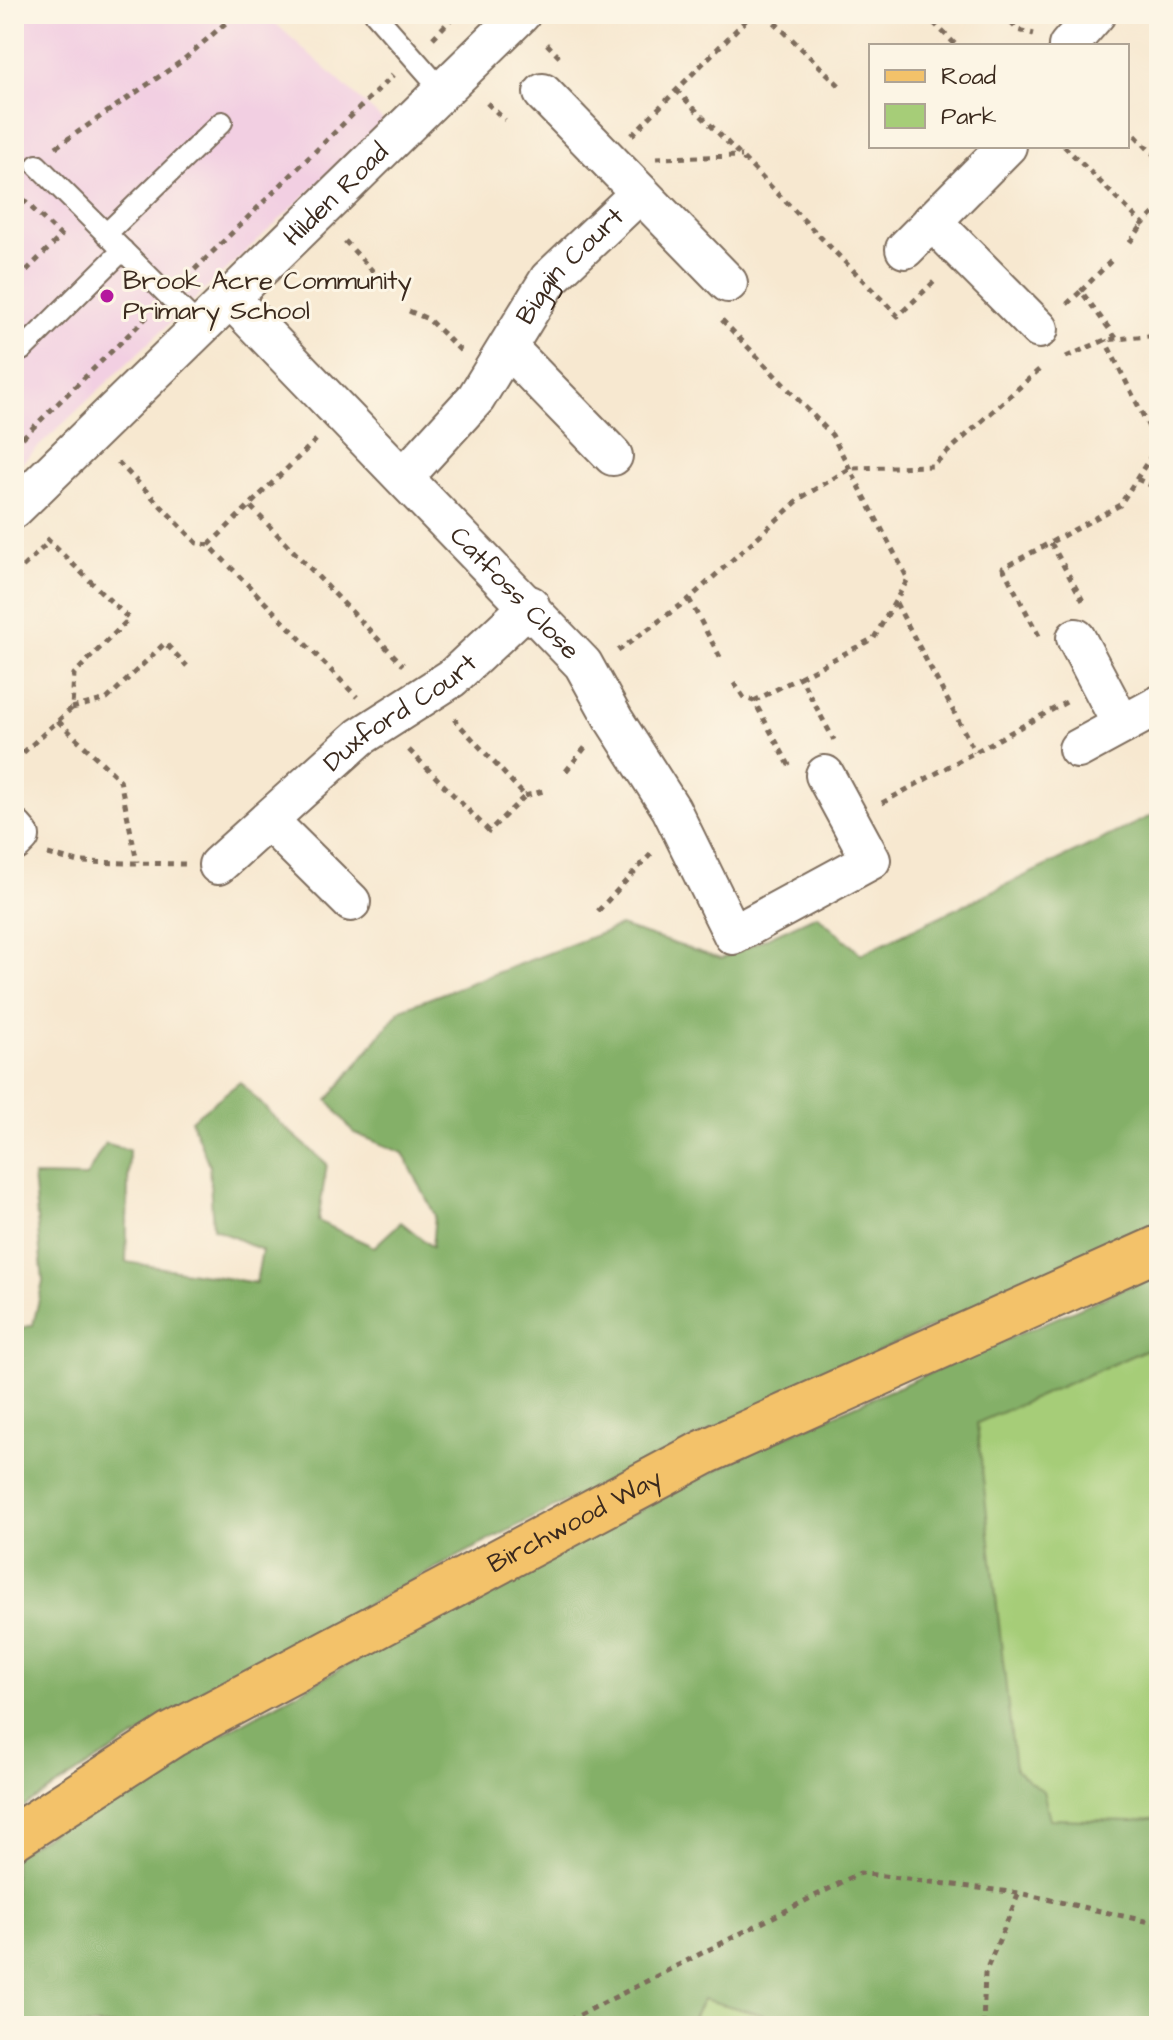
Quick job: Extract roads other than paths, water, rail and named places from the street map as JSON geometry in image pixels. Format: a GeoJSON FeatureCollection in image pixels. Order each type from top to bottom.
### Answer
{"type":"FeatureCollection","features":[{"type":"Feature","properties":{"kind":"main road","name":"Birchwood Way"},"geometry":{"type":"LineString","coordinates":[[14,1837],[172,1735],[705,1452],[1159,1248]]}},
{"type":"Feature","properties":{"kind":"street","name":"Hilden Road"},"geometry":{"type":"LineString","coordinates":[[14,509],[521,14]]}},
{"type":"Feature","properties":{"kind":"street"},"geometry":{"type":"LineString","coordinates":[[1057,41],[1096,14]]}},
{"type":"Feature","properties":{"kind":"street","name":"Biggin Court"},"geometry":{"type":"LineString","coordinates":[[543,93],[728,283]]}},
{"type":"Feature","properties":{"kind":"street"},"geometry":{"type":"LineString","coordinates":[[905,249],[1005,148]]}},
{"type":"Feature","properties":{"kind":"street","name":"Biggin Court"},"geometry":{"type":"LineString","coordinates":[[404,477],[456,422],[499,364],[549,279],[640,193]]}},
{"type":"Feature","properties":{"kind":"street"},"geometry":{"type":"LineString","coordinates":[[932,221],[1039,329]]}},
{"type":"Feature","properties":{"kind":"street","name":"Catfoss Close"},"geometry":{"type":"LineString","coordinates":[[230,298],[530,605],[588,673],[683,833],[733,935],[871,860],[825,775]]}},
{"type":"Feature","properties":{"kind":"street","name":"Biggin Court"},"geometry":{"type":"LineString","coordinates":[[499,364],[613,456]]}},
{"type":"Feature","properties":{"kind":"street","name":"Duxford Court"},"geometry":{"type":"LineString","coordinates":[[218,865],[349,746],[452,678],[530,605]]}},
{"type":"Feature","properties":{"kind":"street"},"geometry":{"type":"LineString","coordinates":[[1059,640],[1122,725]]}},
{"type":"Feature","properties":{"kind":"street"},"geometry":{"type":"LineString","coordinates":[[1078,749],[1159,705]]}},
{"type":"Feature","properties":{"kind":"street"},"geometry":{"type":"LineString","coordinates":[[268,820],[351,902]]}},
{"type":"Feature","properties":{"kind":"lane"},"geometry":{"type":"LineString","coordinates":[[375,14],[442,90]]}},
{"type":"Feature","properties":{"kind":"lane"},"geometry":{"type":"LineString","coordinates":[[106,234],[222,122]]}},
{"type":"Feature","properties":{"kind":"lane"},"geometry":{"type":"LineString","coordinates":[[37,165],[200,327]]}},
{"type":"Feature","properties":{"kind":"lane"},"geometry":{"type":"LineString","coordinates":[[22,350],[123,250]]}},
{"type":"Feature","properties":{"kind":"place","name":"Brook Acre Community Primary School"},"geometry":{"type":"Point","coordinates":[107,296]}}]}
